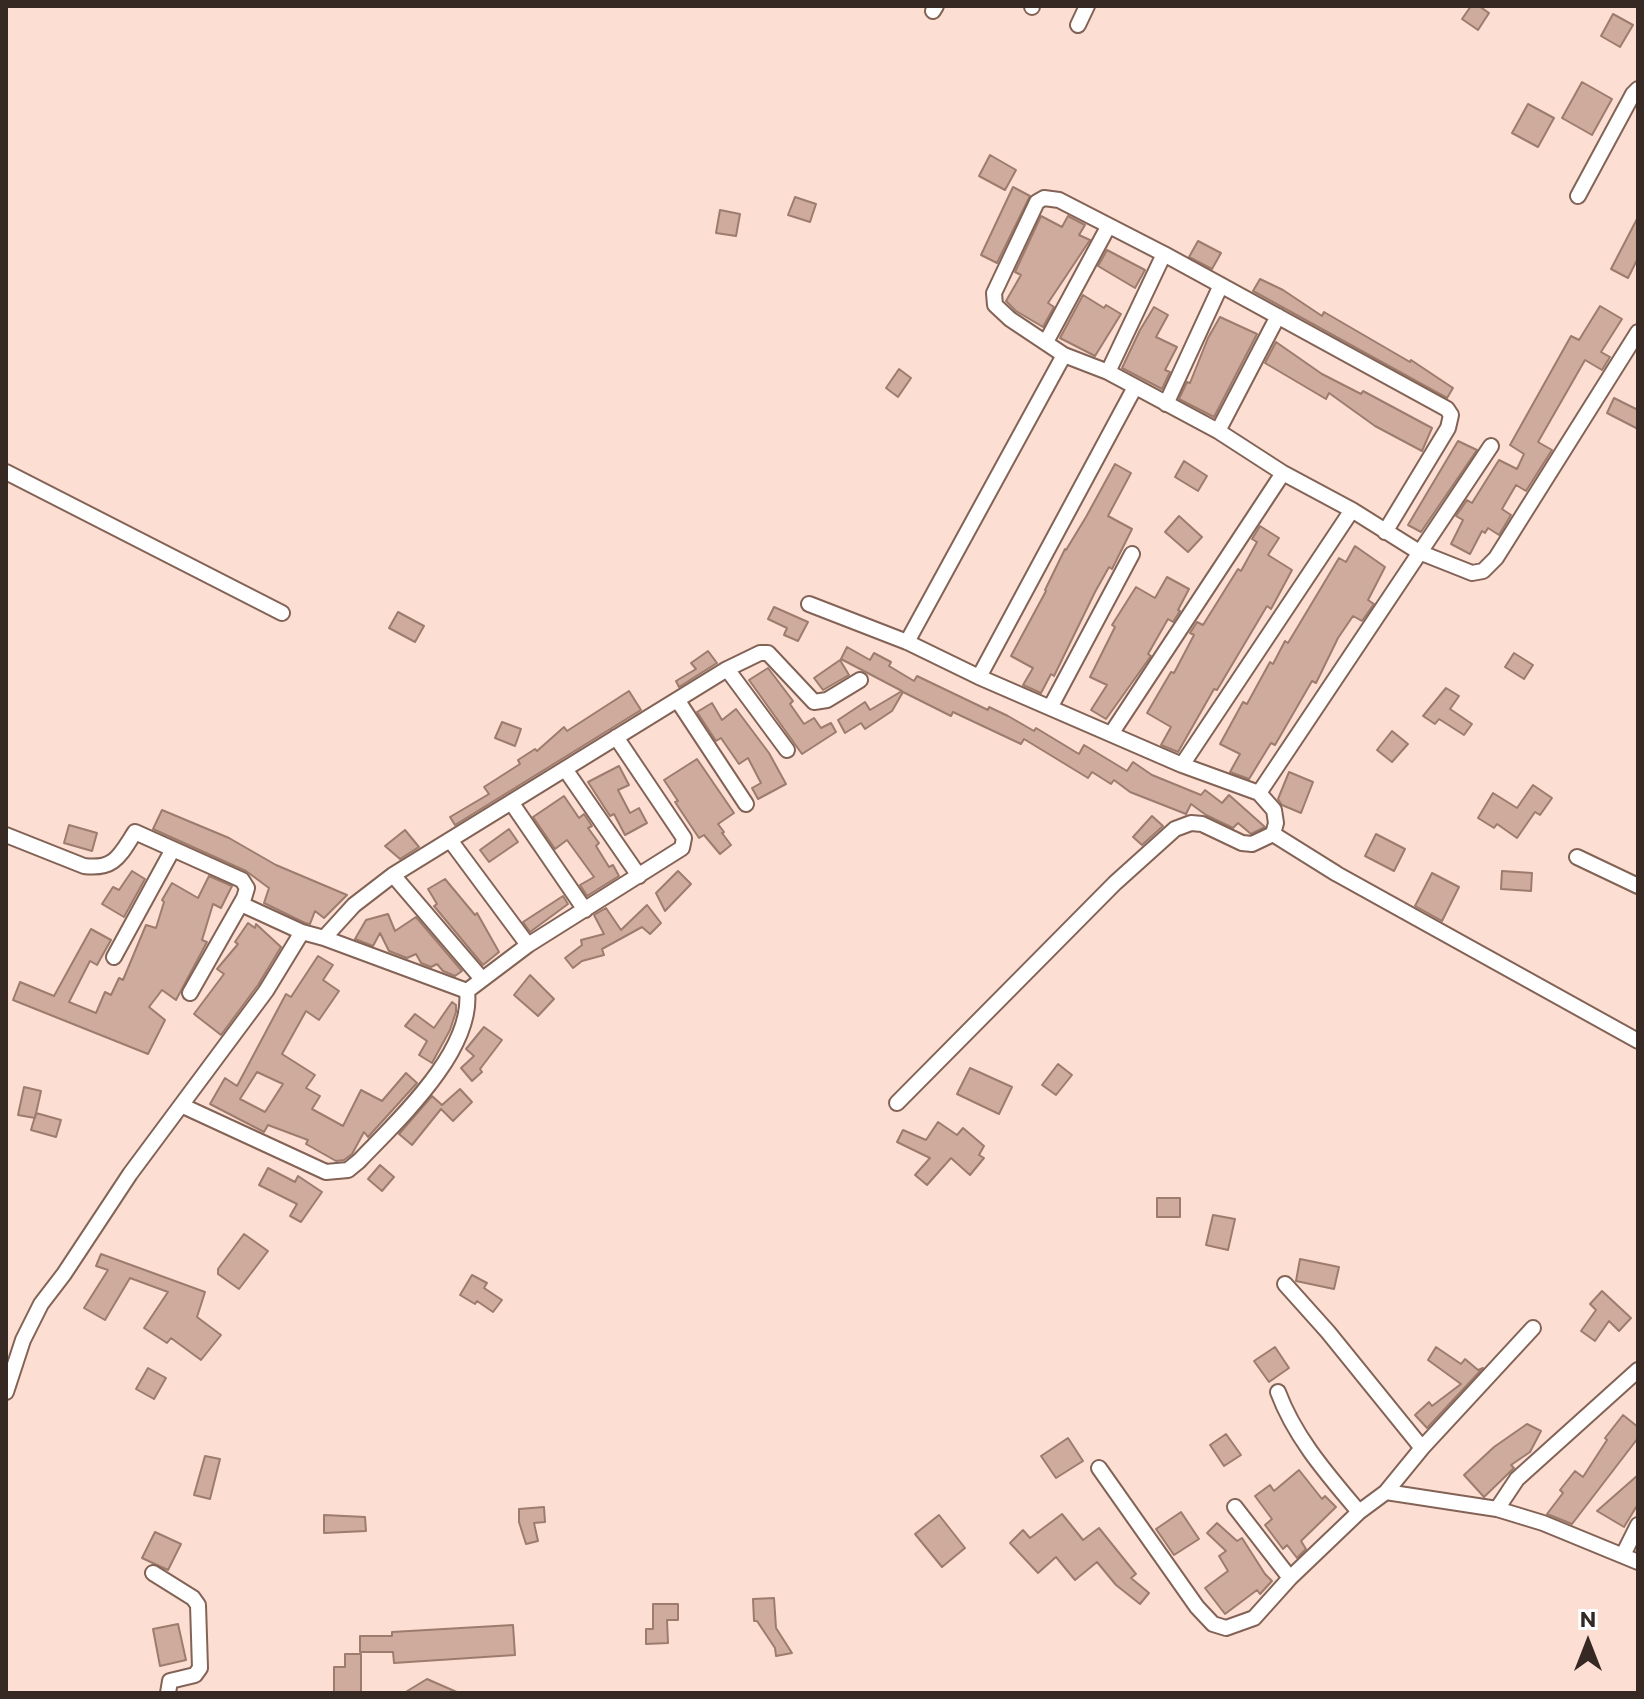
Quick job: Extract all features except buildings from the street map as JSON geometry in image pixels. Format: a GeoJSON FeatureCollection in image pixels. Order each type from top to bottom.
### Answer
{"type":"FeatureCollection","features":[{"type":"Feature","properties":{"kind":"street"},"geometry":{"type":"LineString","coordinates":[[1078,25],[1087,6]]}},
{"type":"Feature","properties":{"kind":"street"},"geometry":{"type":"LineString","coordinates":[[1578,196],[1638,89]]}},
{"type":"Feature","properties":{"kind":"street"},"geometry":{"type":"LineString","coordinates":[[1385,532],[1448,428],[1451,415],[1447,409],[1059,200],[1044,198],[1037,202],[993,296],[995,305],[1010,319],[1064,355],[1108,372],[1218,431],[1283,473],[1352,510],[1385,532],[1419,552],[1472,573],[1490,566],[1638,332]]}},
{"type":"Feature","properties":{"kind":"street"},"geometry":{"type":"LineString","coordinates":[[1046,342],[1108,227]]}},
{"type":"Feature","properties":{"kind":"street"},"geometry":{"type":"LineString","coordinates":[[1108,372],[1164,254]]}},
{"type":"Feature","properties":{"kind":"street"},"geometry":{"type":"LineString","coordinates":[[1166,404],[1221,285]]}},
{"type":"Feature","properties":{"kind":"street"},"geometry":{"type":"LineString","coordinates":[[1218,431],[1278,316]]}},
{"type":"Feature","properties":{"kind":"street"},"geometry":{"type":"LineString","coordinates":[[907,642],[1064,355]]}},
{"type":"Feature","properties":{"kind":"street"},"geometry":{"type":"LineString","coordinates":[[979,677],[1135,387]]}},
{"type":"Feature","properties":{"kind":"street"},"geometry":{"type":"LineString","coordinates":[[1259,793],[1491,446]]}},
{"type":"Feature","properties":{"kind":"street"},"geometry":{"type":"LineString","coordinates":[[6,472],[282,613]]}},
{"type":"Feature","properties":{"kind":"street"},"geometry":{"type":"LineString","coordinates":[[1111,734],[1283,473]]}},
{"type":"Feature","properties":{"kind":"street"},"geometry":{"type":"LineString","coordinates":[[1182,765],[1352,510]]}},
{"type":"Feature","properties":{"kind":"street"},"geometry":{"type":"LineString","coordinates":[[1051,706],[1132,554]]}},
{"type":"Feature","properties":{"kind":"street"},"geometry":{"type":"LineString","coordinates":[[809,604],[907,642],[979,677],[1182,765],[1259,793],[1274,810],[1276,823],[1273,834],[1252,844],[1242,843],[1202,824],[1191,823],[1175,829],[1115,883],[897,1103]]}},
{"type":"Feature","properties":{"kind":"street"},"geometry":{"type":"LineString","coordinates":[[324,938],[354,905],[393,875],[727,669],[760,653],[768,653],[814,702],[827,700],[860,680]]}},
{"type":"Feature","properties":{"kind":"street"},"geometry":{"type":"LineString","coordinates":[[727,669],[787,750]]}},
{"type":"Feature","properties":{"kind":"street"},"geometry":{"type":"LineString","coordinates":[[678,701],[746,804]]}},
{"type":"Feature","properties":{"kind":"street"},"geometry":{"type":"LineString","coordinates":[[183,1106],[326,1172],[348,1170],[422,1094],[437,1073],[466,1013],[467,991],[528,945],[682,848],[684,838],[616,737]]}},
{"type":"Feature","properties":{"kind":"street"},"geometry":{"type":"LineString","coordinates":[[565,769],[639,876]]}},
{"type":"Feature","properties":{"kind":"street"},"geometry":{"type":"LineString","coordinates":[[511,802],[585,910]]}},
{"type":"Feature","properties":{"kind":"street"},"geometry":{"type":"LineString","coordinates":[[6,835],[40,850],[103,867],[119,856],[135,832],[242,880],[247,888],[241,904],[190,993]]}},
{"type":"Feature","properties":{"kind":"street"},"geometry":{"type":"LineString","coordinates":[[1273,834],[1337,874],[1638,1041]]}},
{"type":"Feature","properties":{"kind":"street"},"geometry":{"type":"LineString","coordinates":[[450,840],[528,945]]}},
{"type":"Feature","properties":{"kind":"street"},"geometry":{"type":"LineString","coordinates":[[114,957],[173,849]]}},
{"type":"Feature","properties":{"kind":"street"},"geometry":{"type":"LineString","coordinates":[[1577,857],[1638,886]]}},
{"type":"Feature","properties":{"kind":"street"},"geometry":{"type":"LineString","coordinates":[[393,875],[482,979]]}},
{"type":"Feature","properties":{"kind":"street"},"geometry":{"type":"LineString","coordinates":[[241,904],[302,932],[467,991]]}},
{"type":"Feature","properties":{"kind":"street"},"geometry":{"type":"LineString","coordinates":[[6,1392],[36,1312],[130,1174],[266,991],[302,932]]}},
{"type":"Feature","properties":{"kind":"street"},"geometry":{"type":"LineString","coordinates":[[1285,1284],[1422,1448]]}},
{"type":"Feature","properties":{"kind":"street"},"geometry":{"type":"LineString","coordinates":[[1099,1468],[1173,1576],[1213,1624],[1226,1628],[1254,1618],[1290,1578],[1359,1512],[1386,1492],[1422,1448],[1533,1328]]}},
{"type":"Feature","properties":{"kind":"street"},"geometry":{"type":"LineString","coordinates":[[1497,1509],[1517,1479],[1638,1370]]}},
{"type":"Feature","properties":{"kind":"street"},"geometry":{"type":"LineString","coordinates":[[1278,1392],[1308,1449],[1359,1512]]}},
{"type":"Feature","properties":{"kind":"street"},"geometry":{"type":"LineString","coordinates":[[1386,1492],[1497,1509],[1543,1523],[1638,1562]]}},
{"type":"Feature","properties":{"kind":"street"},"geometry":{"type":"LineString","coordinates":[[1235,1507],[1290,1578]]}},
{"type":"Feature","properties":{"kind":"street"},"geometry":{"type":"LineString","coordinates":[[1623,1555],[1638,1525]]}},
{"type":"Feature","properties":{"kind":"street"},"geometry":{"type":"LineString","coordinates":[[153,1573],[193,1598],[200,1613],[200,1668],[195,1675],[170,1681],[168,1693]]}}]}
